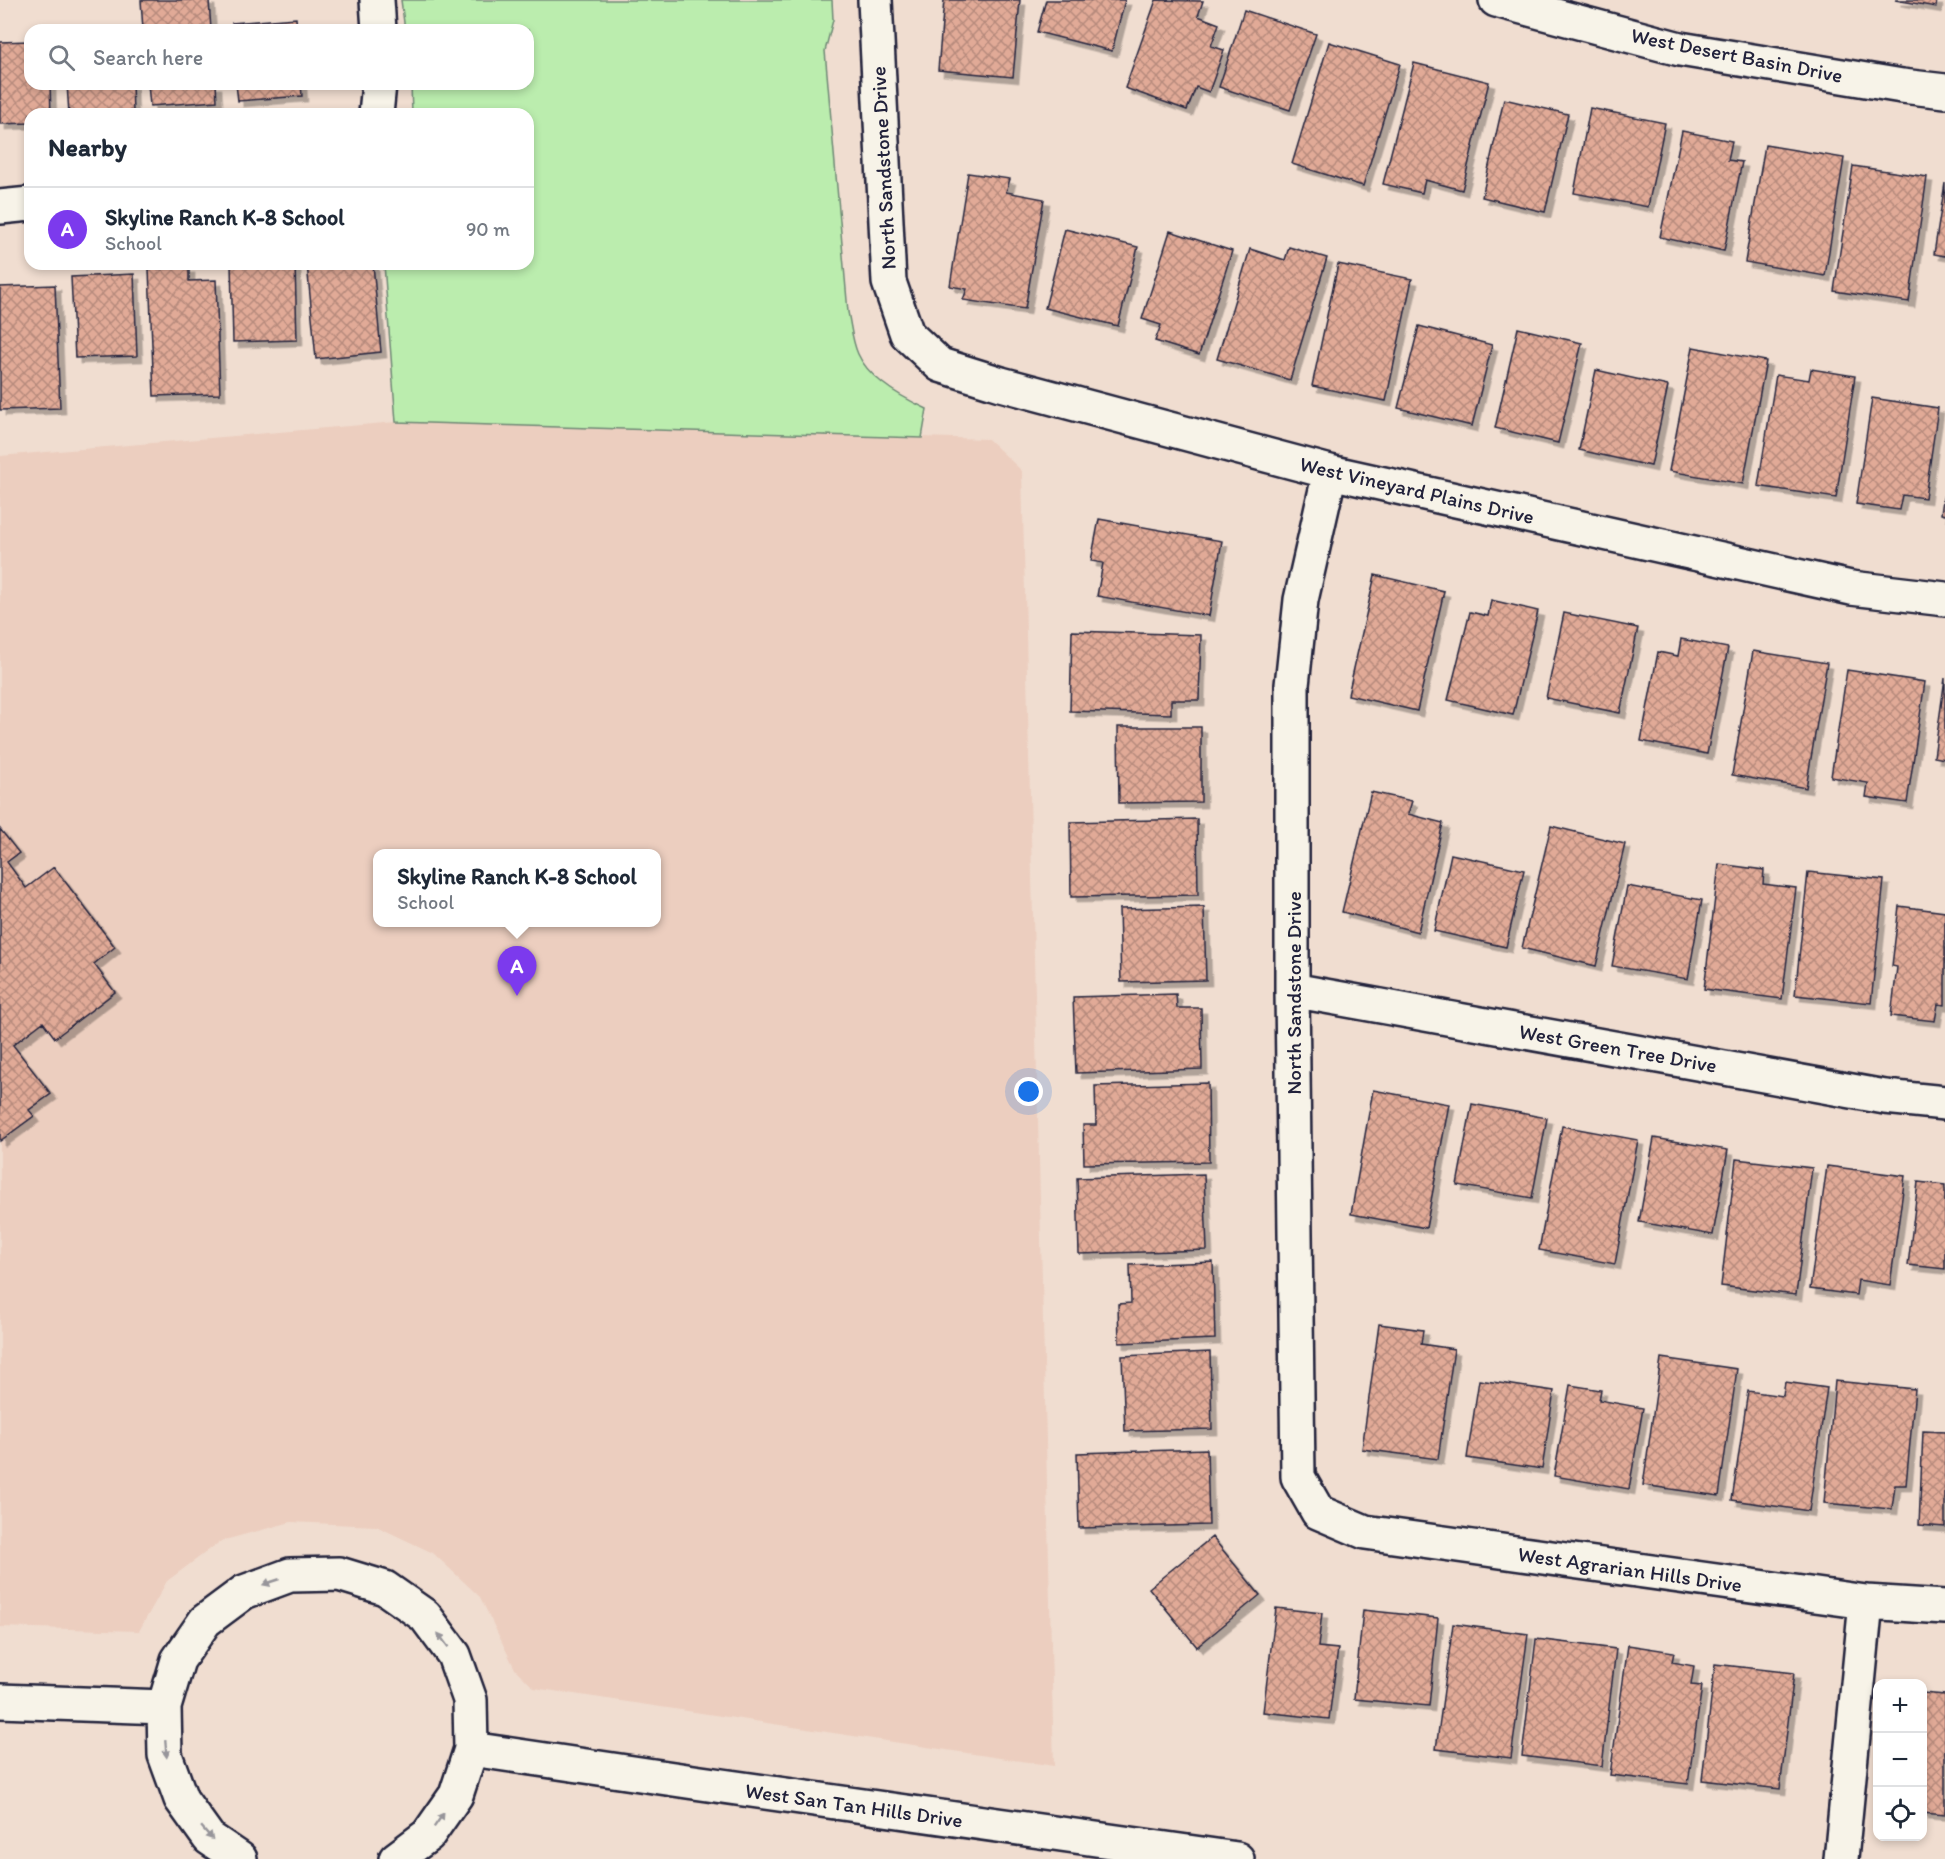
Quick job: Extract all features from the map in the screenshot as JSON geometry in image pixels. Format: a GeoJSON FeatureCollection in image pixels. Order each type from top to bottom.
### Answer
{"type":"FeatureCollection","features":[{"type":"Feature","properties":{"kind":"street"},"geometry":{"type":"LineString","coordinates":[[377,0],[379,24]]}},
{"type":"Feature","properties":{"kind":"street","name":"North Sandstone Drive"},"geometry":{"type":"LineString","coordinates":[[875,0],[889,282],[907,334]]}},
{"type":"Feature","properties":{"kind":"street","name":"West Desert Basin Drive"},"geometry":{"type":"LineString","coordinates":[[1496,0],[1680,49],[1945,91]]}},
{"type":"Feature","properties":{"kind":"street"},"geometry":{"type":"LineString","coordinates":[[377,108],[379,90]]}},
{"type":"Feature","properties":{"kind":"street"},"geometry":{"type":"LineString","coordinates":[[0,207],[24,205]]}},
{"type":"Feature","properties":{"kind":"street","name":"West Vineyard Plains Drive"},"geometry":{"type":"LineString","coordinates":[[907,334],[940,365],[1001,384],[1330,472],[1851,588],[1945,599]]}},
{"type":"Feature","properties":{"kind":"street","name":"North Sandstone Drive"},"geometry":{"type":"LineString","coordinates":[[1318,1512],[1298,1477],[1292,990],[1292,685],[1301,600],[1330,472]]}},
{"type":"Feature","properties":{"kind":"street","name":"West Green Tree Drive"},"geometry":{"type":"LineString","coordinates":[[1292,990],[1885,1097],[1945,1103]]}},
{"type":"Feature","properties":{"kind":"street","name":"West Agrarian Hills Drive"},"geometry":{"type":"LineString","coordinates":[[1318,1512],[1365,1532],[1866,1602],[1945,1607]]}},
{"type":"Feature","properties":{"kind":"street"},"geometry":{"type":"LineString","coordinates":[[240,1859],[209,1838],[181,1799],[165,1755],[164,1707],[178,1660],[206,1621],[244,1592],[290,1575],[339,1574],[385,1588],[425,1616],[454,1655],[470,1700],[471,1749],[456,1795],[428,1835],[396,1859]]}},
{"type":"Feature","properties":{"kind":"street"},"geometry":{"type":"LineString","coordinates":[[1840,1859],[1866,1602]]}},
{"type":"Feature","properties":{"kind":"street"},"geometry":{"type":"LineString","coordinates":[[0,1701],[164,1707]]}},
{"type":"Feature","properties":{"kind":"street","name":"West San Tan Hills Drive"},"geometry":{"type":"LineString","coordinates":[[471,1749],[1236,1859]]}},
{"type":"Feature","properties":{"kind":"shaded area"},"geometry":{"type":"Polygon","coordinates":[[[396,422],[988,439],[1022,471],[1054,1766],[534,1688],[515,1669],[480,1597],[433,1553],[376,1526],[291,1522],[221,1541],[167,1581],[139,1631],[0,1627],[0,456],[396,422]]]}},
{"type":"Feature","properties":{"kind":"green space"},"geometry":{"type":"Polygon","coordinates":[[[401,0],[832,0],[833,20],[825,51],[848,312],[854,344],[870,372],[898,393],[927,409],[922,438],[396,422],[384,270],[534,270],[534,108],[412,108],[411,90],[534,90],[534,24],[404,24],[401,0]]]}},
{"type":"Feature","properties":{"kind":"building"},"geometry":{"type":"Polygon","coordinates":[[[141,0],[209,0],[211,24],[143,24],[141,0]]]}},
{"type":"Feature","properties":{"kind":"building"},"geometry":{"type":"Polygon","coordinates":[[[944,0],[1020,0],[1013,77],[938,70],[944,0]]]}},
{"type":"Feature","properties":{"kind":"building"},"geometry":{"type":"Polygon","coordinates":[[[1046,0],[1125,0],[1112,51],[1037,32],[1046,0]]]}},
{"type":"Feature","properties":{"kind":"building"},"geometry":{"type":"Polygon","coordinates":[[[1156,0],[1203,1],[1198,16],[1219,24],[1211,46],[1224,50],[1209,92],[1196,87],[1187,110],[1125,88],[1156,0]]]}},
{"type":"Feature","properties":{"kind":"building"},"geometry":{"type":"Polygon","coordinates":[[[1895,0],[1937,0],[1936,7],[1895,0]]]}},
{"type":"Feature","properties":{"kind":"building"},"geometry":{"type":"Polygon","coordinates":[[[1244,10],[1316,34],[1290,110],[1219,87],[1244,10]]]}},
{"type":"Feature","properties":{"kind":"building"},"geometry":{"type":"Polygon","coordinates":[[[296,18],[296,24],[232,24],[296,18]]]}},
{"type":"Feature","properties":{"kind":"building"},"geometry":{"type":"Polygon","coordinates":[[[24,41],[24,90],[50,90],[51,108],[24,108],[24,123],[0,124],[0,42],[24,41]]]}},
{"type":"Feature","properties":{"kind":"building"},"geometry":{"type":"Polygon","coordinates":[[[1329,42],[1400,64],[1363,186],[1292,164],[1329,42]]]}},
{"type":"Feature","properties":{"kind":"building"},"geometry":{"type":"Polygon","coordinates":[[[1414,63],[1489,82],[1462,190],[1425,180],[1422,193],[1383,184],[1414,63]]]}},
{"type":"Feature","properties":{"kind":"building"},"geometry":{"type":"Polygon","coordinates":[[[67,90],[132,90],[133,108],[69,108],[67,90]]]}},
{"type":"Feature","properties":{"kind":"building"},"geometry":{"type":"Polygon","coordinates":[[[149,90],[216,90],[217,101],[150,106],[149,90]]]}},
{"type":"Feature","properties":{"kind":"building"},"geometry":{"type":"Polygon","coordinates":[[[237,90],[302,90],[302,96],[238,101],[237,90]]]}},
{"type":"Feature","properties":{"kind":"building"},"geometry":{"type":"Polygon","coordinates":[[[1504,99],[1568,114],[1545,212],[1482,197],[1504,99]]]}},
{"type":"Feature","properties":{"kind":"building"},"geometry":{"type":"Polygon","coordinates":[[[1590,108],[1665,123],[1648,207],[1574,193],[1590,108]]]}},
{"type":"Feature","properties":{"kind":"building"},"geometry":{"type":"Polygon","coordinates":[[[1682,131],[1732,141],[1728,160],[1742,162],[1724,251],[1660,237],[1682,131]]]}},
{"type":"Feature","properties":{"kind":"building"},"geometry":{"type":"Polygon","coordinates":[[[1765,145],[1844,158],[1825,276],[1745,262],[1765,145]]]}},
{"type":"Feature","properties":{"kind":"building"},"geometry":{"type":"Polygon","coordinates":[[[1853,166],[1927,177],[1909,302],[1834,291],[1853,166]]]}},
{"type":"Feature","properties":{"kind":"building"},"geometry":{"type":"Polygon","coordinates":[[[968,173],[1010,179],[1006,192],[1044,199],[1025,309],[963,300],[967,289],[950,286],[968,173]]]}},
{"type":"Feature","properties":{"kind":"building"},"geometry":{"type":"Polygon","coordinates":[[[1945,183],[1945,256],[1934,254],[1945,183]]]}},
{"type":"Feature","properties":{"kind":"building"},"geometry":{"type":"Polygon","coordinates":[[[1065,229],[1138,247],[1118,326],[1045,308],[1065,229]]]}},
{"type":"Feature","properties":{"kind":"building"},"geometry":{"type":"Polygon","coordinates":[[[1170,231],[1232,251],[1199,355],[1155,341],[1161,325],[1142,319],[1170,231]]]}},
{"type":"Feature","properties":{"kind":"building"},"geometry":{"type":"Polygon","coordinates":[[[1289,247],[1327,258],[1290,380],[1217,359],[1250,249],[1285,260],[1289,247]]]}},
{"type":"Feature","properties":{"kind":"building"},"geometry":{"type":"Polygon","coordinates":[[[1338,264],[1412,279],[1386,401],[1312,386],[1338,264]]]}},
{"type":"Feature","properties":{"kind":"building"},"geometry":{"type":"Polygon","coordinates":[[[149,270],[189,270],[189,281],[216,280],[220,394],[154,396],[149,270]]]}},
{"type":"Feature","properties":{"kind":"building"},"geometry":{"type":"Polygon","coordinates":[[[231,270],[295,270],[297,340],[233,342],[231,270]]]}},
{"type":"Feature","properties":{"kind":"building"},"geometry":{"type":"Polygon","coordinates":[[[308,270],[374,270],[381,352],[316,359],[308,270]]]}},
{"type":"Feature","properties":{"kind":"building"},"geometry":{"type":"Polygon","coordinates":[[[134,274],[137,356],[75,358],[71,277],[134,274]]]}},
{"type":"Feature","properties":{"kind":"building"},"geometry":{"type":"Polygon","coordinates":[[[55,285],[60,408],[0,410],[0,287],[55,285]]]}},
{"type":"Feature","properties":{"kind":"building"},"geometry":{"type":"Polygon","coordinates":[[[1419,326],[1492,345],[1472,426],[1398,408],[1419,326]]]}},
{"type":"Feature","properties":{"kind":"building"},"geometry":{"type":"Polygon","coordinates":[[[1518,328],[1582,343],[1558,443],[1495,428],[1518,328]]]}},
{"type":"Feature","properties":{"kind":"building"},"geometry":{"type":"Polygon","coordinates":[[[1693,347],[1766,361],[1743,484],[1669,471],[1693,347]]]}},
{"type":"Feature","properties":{"kind":"building"},"geometry":{"type":"Polygon","coordinates":[[[1811,369],[1855,376],[1836,498],[1758,486],[1776,375],[1809,380],[1811,369]]]}},
{"type":"Feature","properties":{"kind":"building"},"geometry":{"type":"Polygon","coordinates":[[[1596,370],[1668,386],[1651,466],[1579,450],[1596,370]]]}},
{"type":"Feature","properties":{"kind":"building"},"geometry":{"type":"Polygon","coordinates":[[[1872,398],[1938,408],[1925,498],[1902,495],[1899,510],[1856,504],[1872,398]]]}},
{"type":"Feature","properties":{"kind":"building"},"geometry":{"type":"Polygon","coordinates":[[[1945,486],[1945,515],[1941,514],[1945,486]]]}},
{"type":"Feature","properties":{"kind":"building"},"geometry":{"type":"Polygon","coordinates":[[[1099,519],[1222,541],[1209,616],[1097,596],[1103,563],[1091,561],[1099,519]]]}},
{"type":"Feature","properties":{"kind":"building"},"geometry":{"type":"Polygon","coordinates":[[[1375,575],[1444,591],[1417,711],[1348,695],[1375,575]]]}},
{"type":"Feature","properties":{"kind":"building"},"geometry":{"type":"Polygon","coordinates":[[[1491,600],[1538,611],[1513,715],[1448,700],[1470,612],[1488,616],[1491,600]]]}},
{"type":"Feature","properties":{"kind":"building"},"geometry":{"type":"Polygon","coordinates":[[[1564,613],[1638,628],[1620,713],[1546,698],[1564,613]]]}},
{"type":"Feature","properties":{"kind":"building"},"geometry":{"type":"Polygon","coordinates":[[[1072,631],[1201,635],[1199,700],[1171,700],[1171,714],[1070,711],[1072,631]]]}},
{"type":"Feature","properties":{"kind":"building"},"geometry":{"type":"Polygon","coordinates":[[[1681,639],[1728,648],[1707,754],[1641,741],[1658,652],[1678,656],[1681,639]]]}},
{"type":"Feature","properties":{"kind":"building"},"geometry":{"type":"Polygon","coordinates":[[[1753,651],[1827,663],[1806,788],[1732,775],[1753,651]]]}},
{"type":"Feature","properties":{"kind":"building"},"geometry":{"type":"Polygon","coordinates":[[[1847,670],[1925,682],[1907,803],[1866,797],[1868,783],[1831,777],[1847,670]]]}},
{"type":"Feature","properties":{"kind":"building"},"geometry":{"type":"Polygon","coordinates":[[[1945,678],[1945,759],[1934,757],[1945,678]]]}},
{"type":"Feature","properties":{"kind":"building"},"geometry":{"type":"Polygon","coordinates":[[[1118,727],[1201,727],[1201,802],[1119,803],[1118,727]]]}},
{"type":"Feature","properties":{"kind":"building"},"geometry":{"type":"Polygon","coordinates":[[[1371,792],[1412,801],[1408,814],[1443,823],[1418,932],[1342,912],[1371,792]]]}},
{"type":"Feature","properties":{"kind":"building"},"geometry":{"type":"Polygon","coordinates":[[[1197,819],[1198,895],[1071,897],[1070,822],[1197,819]]]}},
{"type":"Feature","properties":{"kind":"building"},"geometry":{"type":"Polygon","coordinates":[[[1551,826],[1625,844],[1596,966],[1522,948],[1551,826]]]}},
{"type":"Feature","properties":{"kind":"building"},"geometry":{"type":"Polygon","coordinates":[[[0,829],[19,853],[7,862],[26,888],[54,867],[115,947],[94,964],[115,992],[55,1038],[43,1022],[13,1045],[51,1094],[29,1110],[34,1116],[0,1141],[0,829]]]}},
{"type":"Feature","properties":{"kind":"building"},"geometry":{"type":"Polygon","coordinates":[[[1451,854],[1524,870],[1506,947],[1434,931],[1451,854]]]}},
{"type":"Feature","properties":{"kind":"building"},"geometry":{"type":"Polygon","coordinates":[[[1719,864],[1764,870],[1763,884],[1796,888],[1782,999],[1704,989],[1719,864]]]}},
{"type":"Feature","properties":{"kind":"building"},"geometry":{"type":"Polygon","coordinates":[[[1808,872],[1884,880],[1871,1003],[1795,995],[1808,872]]]}},
{"type":"Feature","properties":{"kind":"building"},"geometry":{"type":"Polygon","coordinates":[[[1627,886],[1702,900],[1688,979],[1612,966],[1627,886]]]}},
{"type":"Feature","properties":{"kind":"building"},"geometry":{"type":"Polygon","coordinates":[[[1899,906],[1945,912],[1945,1005],[1938,1004],[1935,1021],[1891,1016],[1897,967],[1892,966],[1899,906]]]}},
{"type":"Feature","properties":{"kind":"building"},"geometry":{"type":"Polygon","coordinates":[[[1204,907],[1206,980],[1121,982],[1119,909],[1204,907]]]}},
{"type":"Feature","properties":{"kind":"building"},"geometry":{"type":"Polygon","coordinates":[[[1176,994],[1177,1008],[1201,1008],[1202,1069],[1076,1073],[1073,997],[1176,994]]]}},
{"type":"Feature","properties":{"kind":"building"},"geometry":{"type":"Polygon","coordinates":[[[1208,1083],[1209,1162],[1084,1164],[1083,1125],[1096,1125],[1095,1086],[1208,1083]]]}},
{"type":"Feature","properties":{"kind":"building"},"geometry":{"type":"Polygon","coordinates":[[[1373,1090],[1449,1104],[1426,1228],[1351,1214],[1373,1090]]]}},
{"type":"Feature","properties":{"kind":"building"},"geometry":{"type":"Polygon","coordinates":[[[1472,1104],[1547,1118],[1532,1198],[1457,1185],[1472,1104]]]}},
{"type":"Feature","properties":{"kind":"building"},"geometry":{"type":"Polygon","coordinates":[[[1562,1126],[1638,1140],[1615,1264],[1539,1250],[1562,1126]]]}},
{"type":"Feature","properties":{"kind":"building"},"geometry":{"type":"Polygon","coordinates":[[[1654,1138],[1728,1150],[1713,1235],[1639,1222],[1654,1138]]]}},
{"type":"Feature","properties":{"kind":"building"},"geometry":{"type":"Polygon","coordinates":[[[1736,1159],[1812,1168],[1796,1295],[1721,1286],[1736,1159]]]}},
{"type":"Feature","properties":{"kind":"building"},"geometry":{"type":"Polygon","coordinates":[[[1827,1166],[1905,1176],[1890,1285],[1858,1280],[1856,1295],[1810,1289],[1827,1166]]]}},
{"type":"Feature","properties":{"kind":"building"},"geometry":{"type":"Polygon","coordinates":[[[1204,1174],[1207,1250],[1079,1254],[1077,1178],[1204,1174]]]}},
{"type":"Feature","properties":{"kind":"building"},"geometry":{"type":"Polygon","coordinates":[[[1918,1182],[1945,1185],[1945,1269],[1908,1265],[1918,1182]]]}},
{"type":"Feature","properties":{"kind":"building"},"geometry":{"type":"Polygon","coordinates":[[[1213,1262],[1215,1339],[1119,1343],[1118,1304],[1131,1303],[1130,1265],[1213,1262]]]}},
{"type":"Feature","properties":{"kind":"building"},"geometry":{"type":"Polygon","coordinates":[[[1379,1324],[1423,1330],[1421,1344],[1454,1349],[1438,1459],[1362,1449],[1379,1324]]]}},
{"type":"Feature","properties":{"kind":"building"},"geometry":{"type":"Polygon","coordinates":[[[1210,1352],[1212,1429],[1125,1431],[1122,1356],[1210,1352]]]}},
{"type":"Feature","properties":{"kind":"building"},"geometry":{"type":"Polygon","coordinates":[[[1661,1358],[1737,1369],[1719,1496],[1643,1485],[1661,1358]]]}},
{"type":"Feature","properties":{"kind":"building"},"geometry":{"type":"Polygon","coordinates":[[[1479,1380],[1554,1391],[1542,1469],[1467,1458],[1479,1380]]]}},
{"type":"Feature","properties":{"kind":"building"},"geometry":{"type":"Polygon","coordinates":[[[1835,1381],[1915,1389],[1906,1485],[1895,1485],[1892,1509],[1824,1503],[1835,1381]]]}},
{"type":"Feature","properties":{"kind":"building"},"geometry":{"type":"Polygon","coordinates":[[[1785,1382],[1827,1388],[1809,1511],[1732,1500],[1748,1391],[1783,1396],[1785,1382]]]}},
{"type":"Feature","properties":{"kind":"building"},"geometry":{"type":"Polygon","coordinates":[[[1570,1385],[1601,1390],[1599,1400],[1643,1408],[1629,1489],[1554,1476],[1570,1385]]]}},
{"type":"Feature","properties":{"kind":"building"},"geometry":{"type":"Polygon","coordinates":[[[1923,1431],[1945,1432],[1945,1527],[1919,1525],[1923,1431]]]}},
{"type":"Feature","properties":{"kind":"building"},"geometry":{"type":"Polygon","coordinates":[[[1207,1449],[1209,1525],[1079,1528],[1077,1453],[1207,1449]]]}},
{"type":"Feature","properties":{"kind":"building"},"geometry":{"type":"Polygon","coordinates":[[[1212,1537],[1260,1595],[1197,1647],[1149,1588],[1212,1537]]]}},
{"type":"Feature","properties":{"kind":"building"},"geometry":{"type":"Polygon","coordinates":[[[1276,1608],[1322,1613],[1318,1647],[1338,1649],[1329,1719],[1263,1712],[1276,1608]]]}},
{"type":"Feature","properties":{"kind":"building"},"geometry":{"type":"Polygon","coordinates":[[[1363,1610],[1438,1618],[1429,1706],[1354,1699],[1363,1610]]]}},
{"type":"Feature","properties":{"kind":"building"},"geometry":{"type":"Polygon","coordinates":[[[1453,1624],[1528,1634],[1511,1758],[1436,1749],[1453,1624]]]}},
{"type":"Feature","properties":{"kind":"building"},"geometry":{"type":"Polygon","coordinates":[[[1536,1639],[1616,1649],[1602,1766],[1522,1756],[1536,1639]]]}},
{"type":"Feature","properties":{"kind":"building"},"geometry":{"type":"Polygon","coordinates":[[[1628,1645],[1674,1652],[1672,1662],[1694,1666],[1691,1685],[1702,1686],[1688,1784],[1610,1775],[1628,1645]]]}},
{"type":"Feature","properties":{"kind":"building"},"geometry":{"type":"Polygon","coordinates":[[[1715,1664],[1794,1673],[1780,1789],[1702,1780],[1715,1664]]]}},
{"type":"Feature","properties":{"kind":"building"},"geometry":{"type":"Polygon","coordinates":[[[1927,1693],[1945,1695],[1945,1815],[1927,1813],[1927,1693]]]}},
{"type":"Feature","properties":{"kind":"place","name":"Skyline Ranch K-8 School"},"geometry":{"type":"Point","coordinates":[517,996]}}]}
